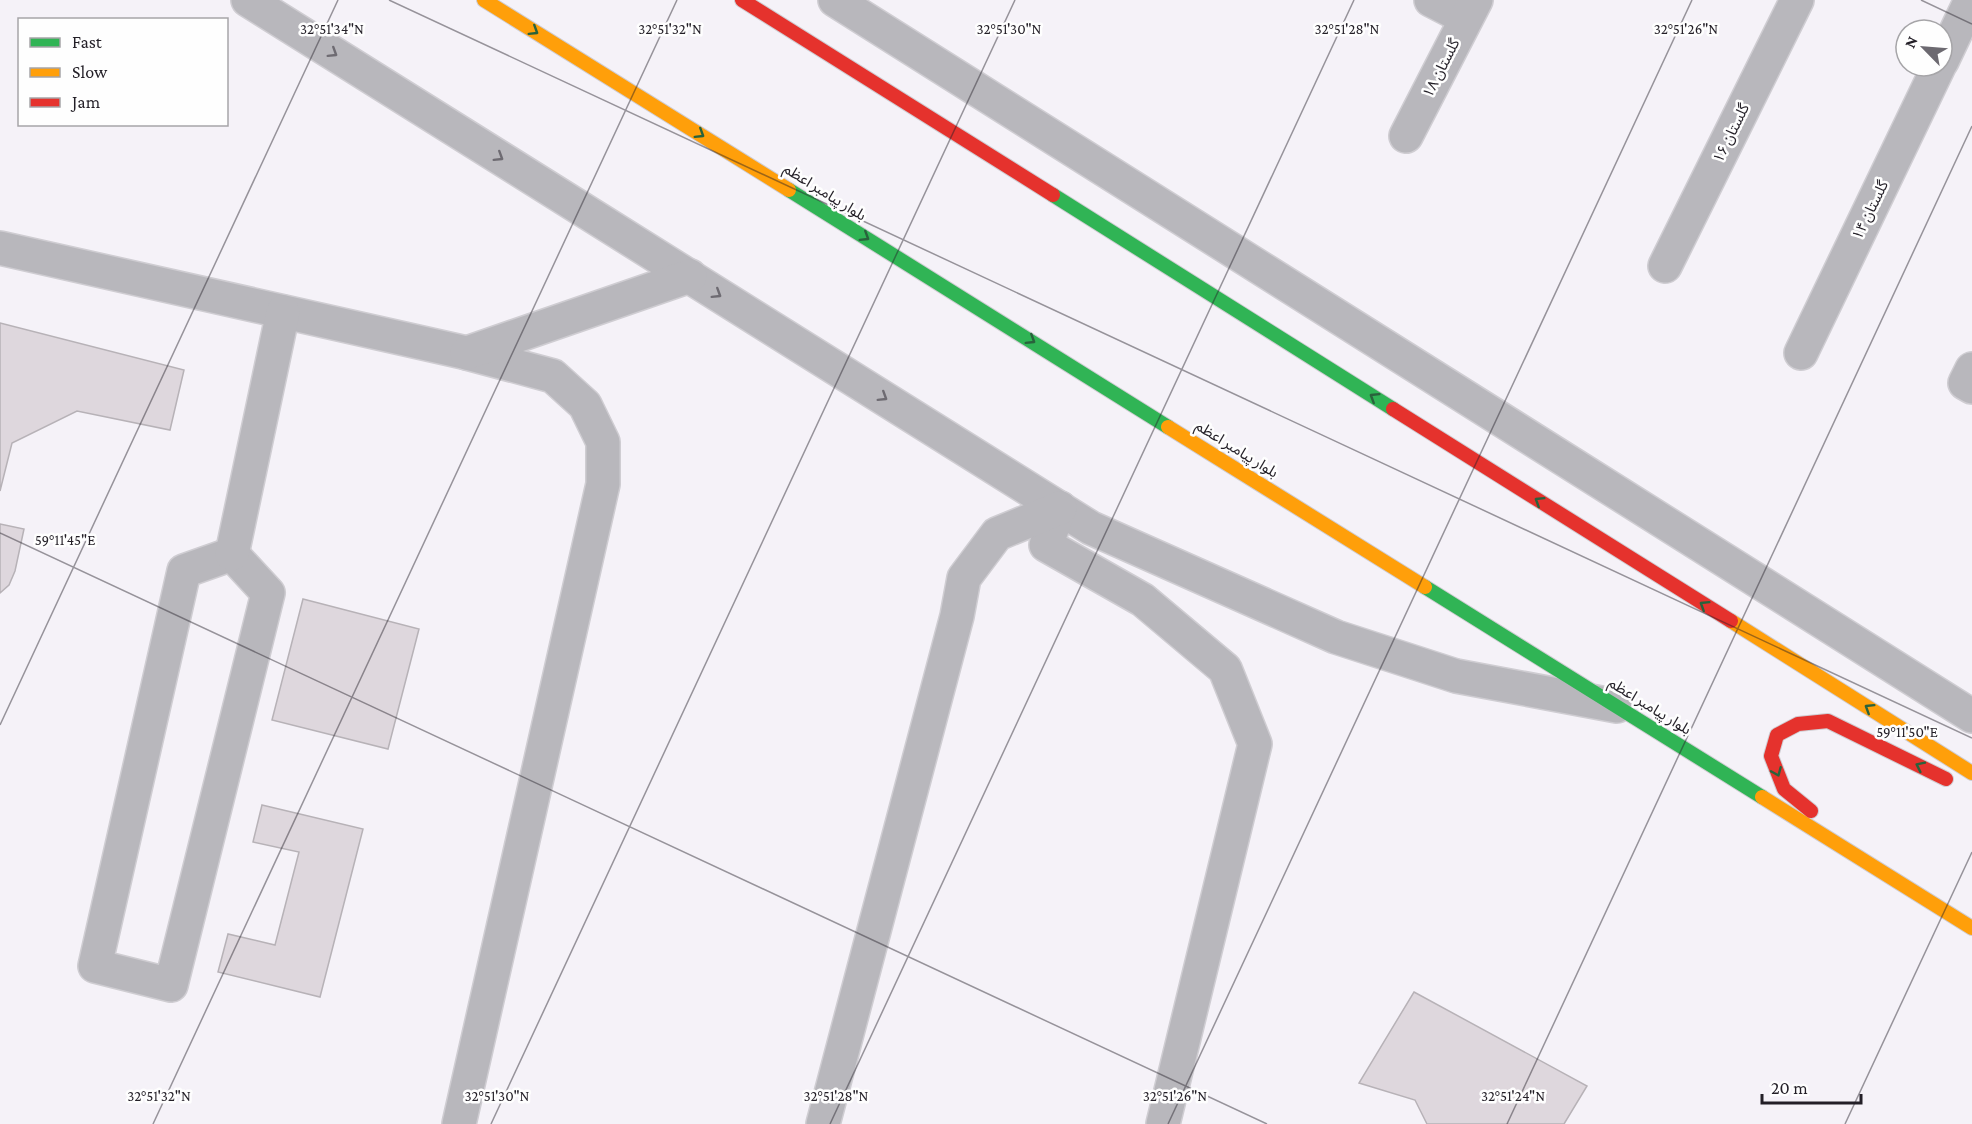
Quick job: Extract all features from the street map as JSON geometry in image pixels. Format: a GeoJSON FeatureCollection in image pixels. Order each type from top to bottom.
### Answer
{"type":"FeatureCollection","features":[{"type":"Feature","properties":{"kind":"main road","name":"بلوار پیامبر اعظم"},"geometry":{"type":"LineString","coordinates":[[484,0],[1972,928]]}},
{"type":"Feature","properties":{"kind":"main road"},"geometry":{"type":"LineString","coordinates":[[742,0],[1972,773]]}},
{"type":"Feature","properties":{"kind":"main road"},"geometry":{"type":"LineString","coordinates":[[1885,872],[1784,789],[1771,756],[1777,735],[1798,724],[1828,721],[1962,787]]}},
{"type":"Feature","properties":{"kind":"street"},"geometry":{"type":"LineString","coordinates":[[248,0],[1091,528],[1336,637],[1456,676],[1619,707]]}},
{"type":"Feature","properties":{"kind":"street"},"geometry":{"type":"LineString","coordinates":[[835,0],[1972,716]]}},
{"type":"Feature","properties":{"kind":"street"},"geometry":{"type":"LineString","coordinates":[[1431,0],[1471,9]]}},
{"type":"Feature","properties":{"kind":"street","name":"گلستان ۱۶"},"geometry":{"type":"LineString","coordinates":[[1665,266],[1797,0]]}},
{"type":"Feature","properties":{"kind":"street"},"geometry":{"type":"LineString","coordinates":[[1954,36],[1971,0]]}},
{"type":"Feature","properties":{"kind":"street","name":"گلستان ۱۸"},"geometry":{"type":"LineString","coordinates":[[1406,136],[1471,9]]}},
{"type":"Feature","properties":{"kind":"street","name":"گلستان ۱۴"},"geometry":{"type":"LineString","coordinates":[[1801,354],[1934,78]]}},
{"type":"Feature","properties":{"kind":"street"},"geometry":{"type":"LineString","coordinates":[[0,248],[466,353],[553,376],[585,405],[603,441],[603,484],[459,1124]]}},
{"type":"Feature","properties":{"kind":"street"},"geometry":{"type":"LineString","coordinates":[[466,353],[690,276]]}},
{"type":"Feature","properties":{"kind":"street"},"geometry":{"type":"LineString","coordinates":[[232,554],[284,312]]}},
{"type":"Feature","properties":{"kind":"street"},"geometry":{"type":"LineString","coordinates":[[823,1124],[957,616],[964,578],[997,534],[1060,508]]}},
{"type":"Feature","properties":{"kind":"street"},"geometry":{"type":"LineString","coordinates":[[1060,508],[1046,545],[1143,600],[1225,669],[1256,744],[1163,1124]]}},
{"type":"Feature","properties":{"kind":"street"},"geometry":{"type":"LineString","coordinates":[[232,554],[268,593],[171,985],[95,966],[184,571],[232,554]]}},
{"type":"Feature","properties":{"kind":"building"},"geometry":{"type":"Polygon","coordinates":[[[0,323],[184,370],[170,430],[77,411],[12,443],[0,491],[0,323]]]}},
{"type":"Feature","properties":{"kind":"building"},"geometry":{"type":"Polygon","coordinates":[[[0,524],[24,529],[15,571],[9,585],[0,593],[0,524]]]}},
{"type":"Feature","properties":{"kind":"building"},"geometry":{"type":"Polygon","coordinates":[[[303,599],[419,629],[388,749],[272,720],[303,599]]]}},
{"type":"Feature","properties":{"kind":"building"},"geometry":{"type":"Polygon","coordinates":[[[262,805],[363,829],[320,997],[218,972],[228,934],[275,945],[299,852],[253,842],[262,805]]]}},
{"type":"Feature","properties":{"kind":"building"},"geometry":{"type":"Polygon","coordinates":[[[1414,992],[1587,1086],[1564,1124],[1427,1124],[1415,1100],[1359,1083],[1414,992]]]}},
{"type":"Feature","properties":{"kind":"traffic: fast"},"geometry":{"type":"LineString","coordinates":[[789,190],[1168,427]]}},
{"type":"Feature","properties":{"kind":"traffic: fast"},"geometry":{"type":"LineString","coordinates":[[1053,195],[1393,409]]}},
{"type":"Feature","properties":{"kind":"traffic: fast"},"geometry":{"type":"LineString","coordinates":[[1425,587],[1762,797]]}},
{"type":"Feature","properties":{"kind":"traffic: slow"},"geometry":{"type":"LineString","coordinates":[[484,0],[789,190]]}},
{"type":"Feature","properties":{"kind":"traffic: slow"},"geometry":{"type":"LineString","coordinates":[[1168,427],[1425,587]]}},
{"type":"Feature","properties":{"kind":"traffic: slow"},"geometry":{"type":"LineString","coordinates":[[1731,621],[1972,773]]}},
{"type":"Feature","properties":{"kind":"traffic: slow"},"geometry":{"type":"LineString","coordinates":[[1762,797],[1972,928]]}},
{"type":"Feature","properties":{"kind":"traffic: jam"},"geometry":{"type":"LineString","coordinates":[[742,0],[1053,195]]}},
{"type":"Feature","properties":{"kind":"traffic: jam"},"geometry":{"type":"LineString","coordinates":[[1393,409],[1731,621]]}},
{"type":"Feature","properties":{"kind":"traffic: jam"},"geometry":{"type":"LineString","coordinates":[[1811,811],[1784,789],[1771,756],[1777,735],[1798,724],[1828,721],[1946,779]]}}]}
